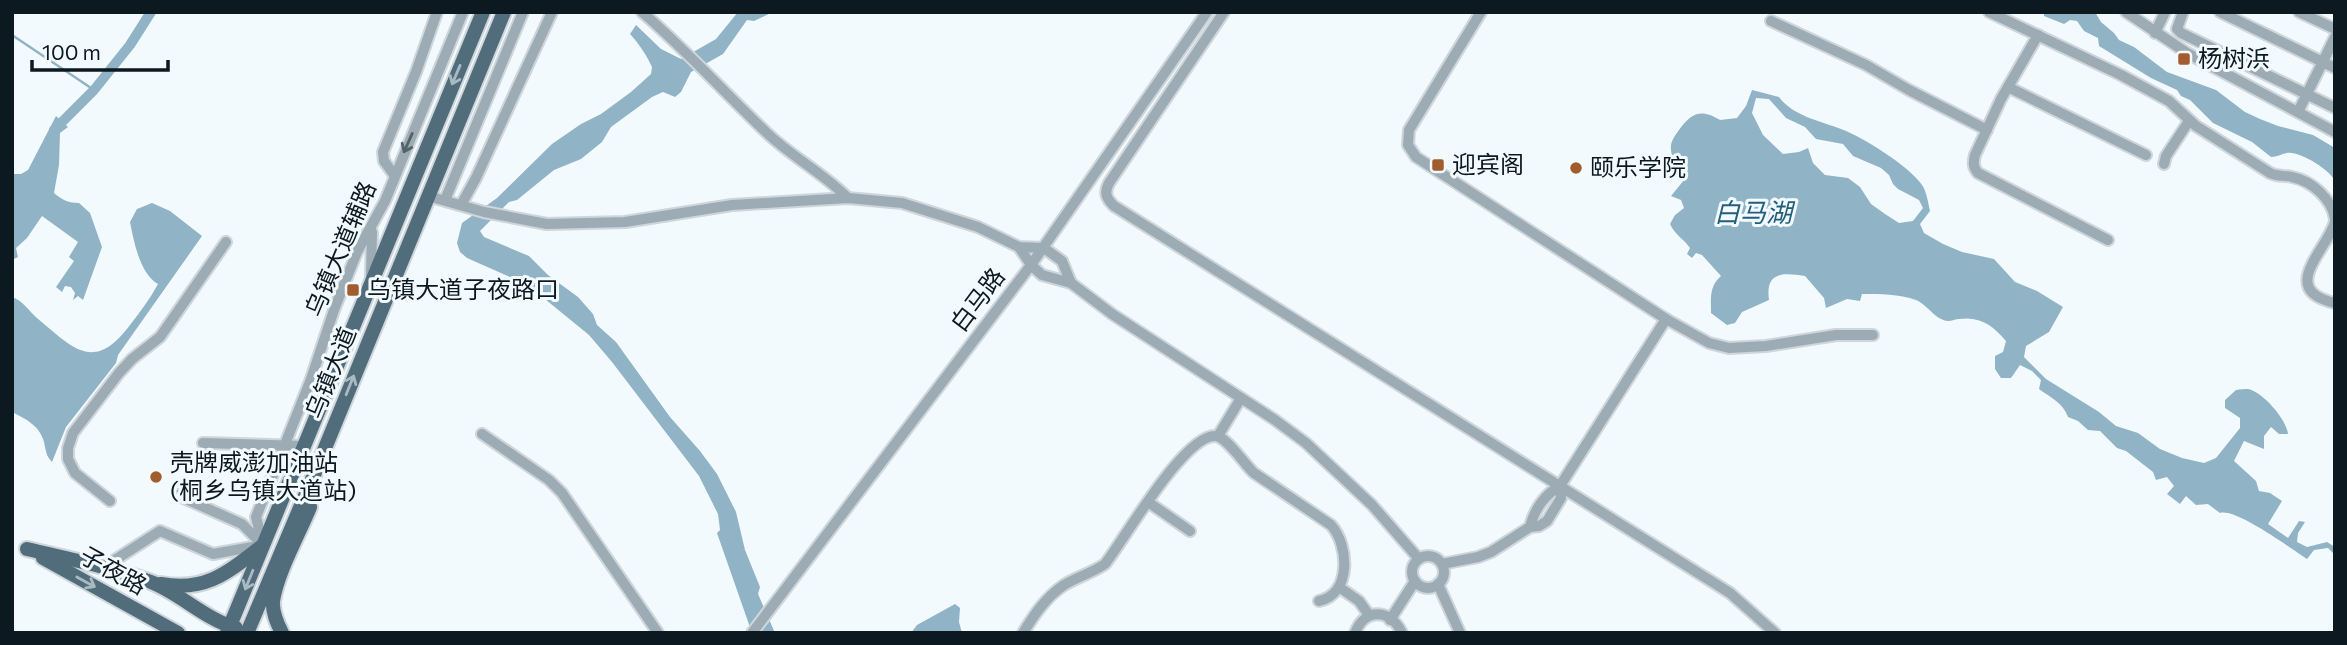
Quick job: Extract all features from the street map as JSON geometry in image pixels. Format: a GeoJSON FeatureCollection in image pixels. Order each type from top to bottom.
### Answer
{"type":"FeatureCollection","features":[{"type":"Feature","properties":{"kind":"main road","name":"乌镇大道"},"geometry":{"type":"LineString","coordinates":[[229,629],[483,12]]}},
{"type":"Feature","properties":{"kind":"main road","name":"乌镇大道"},"geometry":{"type":"LineString","coordinates":[[248,632],[504,12]]}},
{"type":"Feature","properties":{"kind":"main road"},"geometry":{"type":"LineString","coordinates":[[323,401],[341,409]]}},
{"type":"Feature","properties":{"kind":"main road"},"geometry":{"type":"LineString","coordinates":[[282,633],[274,612],[274,601],[285,566],[321,478],[325,449]]}},
{"type":"Feature","properties":{"kind":"main road"},"geometry":{"type":"LineString","coordinates":[[153,583],[181,587],[202,584],[229,572],[263,545]]}},
{"type":"Feature","properties":{"kind":"main road","name":"子夜路"},"geometry":{"type":"LineString","coordinates":[[178,633],[26,549],[104,567],[153,583],[229,629],[248,632]]}},
{"type":"Feature","properties":{"kind":"main road"},"geometry":{"type":"LineString","coordinates":[[141,613],[161,633]]}},
{"type":"Feature","properties":{"kind":"street"},"geometry":{"type":"LineString","coordinates":[[395,176],[384,161],[383,152],[437,12]]}},
{"type":"Feature","properties":{"kind":"street","name":"乌镇大道辅路"},"geometry":{"type":"LineString","coordinates":[[263,545],[256,517],[357,252],[372,229],[463,12]]}},
{"type":"Feature","properties":{"kind":"street"},"geometry":{"type":"LineString","coordinates":[[445,200],[523,12]]}},
{"type":"Feature","properties":{"kind":"street"},"geometry":{"type":"LineString","coordinates":[[463,205],[552,12]]}},
{"type":"Feature","properties":{"kind":"street"},"geometry":{"type":"LineString","coordinates":[[642,12],[673,39],[769,135],[834,184],[848,198]]}},
{"type":"Feature","properties":{"kind":"street","name":"白马路"},"geometry":{"type":"LineString","coordinates":[[752,633],[1044,248],[1207,12]]}},
{"type":"Feature","properties":{"kind":"street"},"geometry":{"type":"LineString","coordinates":[[1224,12],[1109,183],[1105,191],[1107,199],[1114,206],[1730,593],[1775,633]]}},
{"type":"Feature","properties":{"kind":"street"},"geometry":{"type":"LineString","coordinates":[[1481,12],[1409,130],[1407,138],[1410,151],[1416,157],[1666,319],[1709,343],[1729,348],[1766,346],[1836,335],[1873,335]]}},
{"type":"Feature","properties":{"kind":"street"},"geometry":{"type":"LineString","coordinates":[[1989,12],[2169,101],[2189,121],[2276,176],[2296,178],[2329,202],[2335,220],[2328,238],[2310,265],[2307,278],[2317,297],[2335,303]]}},
{"type":"Feature","properties":{"kind":"street"},"geometry":{"type":"LineString","coordinates":[[2126,12],[2188,53],[2335,132]]}},
{"type":"Feature","properties":{"kind":"street"},"geometry":{"type":"LineString","coordinates":[[2155,33],[2165,12]]}},
{"type":"Feature","properties":{"kind":"street"},"geometry":{"type":"LineString","coordinates":[[2183,12],[2177,29],[2181,33],[2335,108]]}},
{"type":"Feature","properties":{"kind":"street"},"geometry":{"type":"LineString","coordinates":[[2220,12],[2335,68]]}},
{"type":"Feature","properties":{"kind":"street"},"geometry":{"type":"LineString","coordinates":[[2302,13],[2335,29]]}},
{"type":"Feature","properties":{"kind":"street"},"geometry":{"type":"LineString","coordinates":[[1771,21],[1856,60],[1987,130]]}},
{"type":"Feature","properties":{"kind":"street"},"geometry":{"type":"LineString","coordinates":[[2038,35],[2008,87],[1973,163],[1978,173],[2108,240]]}},
{"type":"Feature","properties":{"kind":"street"},"geometry":{"type":"LineString","coordinates":[[2298,112],[2335,37]]}},
{"type":"Feature","properties":{"kind":"street"},"geometry":{"type":"LineString","coordinates":[[2008,87],[2146,155]]}},
{"type":"Feature","properties":{"kind":"street"},"geometry":{"type":"LineString","coordinates":[[2164,164],[2166,156],[2189,121]]}},
{"type":"Feature","properties":{"kind":"street"},"geometry":{"type":"LineString","coordinates":[[428,196],[547,224],[625,222],[732,205],[848,198],[902,203],[978,227],[1019,247],[1044,248],[1062,261],[1071,283]]}},
{"type":"Feature","properties":{"kind":"street"},"geometry":{"type":"LineString","coordinates":[[371,284],[372,229]]}},
{"type":"Feature","properties":{"kind":"street"},"geometry":{"type":"LineString","coordinates":[[110,501],[75,473],[68,459],[73,433],[118,373],[160,337],[226,242]]}},
{"type":"Feature","properties":{"kind":"street"},"geometry":{"type":"LineString","coordinates":[[1019,247],[1031,265],[1042,275],[1071,283],[1112,314],[1275,420],[1332,465],[1372,505],[1419,559]]}},
{"type":"Feature","properties":{"kind":"street"},"geometry":{"type":"LineString","coordinates":[[1530,527],[1532,516],[1550,491],[1560,486],[1666,319]]}},
{"type":"Feature","properties":{"kind":"street"},"geometry":{"type":"LineString","coordinates":[[1023,633],[1045,603],[1062,587],[1105,564],[1173,467],[1198,443],[1218,436],[1241,398]]}},
{"type":"Feature","properties":{"kind":"street"},"geometry":{"type":"LineString","coordinates":[[482,434],[549,480],[562,493],[658,633]]}},
{"type":"Feature","properties":{"kind":"street"},"geometry":{"type":"LineString","coordinates":[[1218,436],[1254,473],[1331,525],[1338,533],[1345,564],[1339,587],[1333,596],[1319,601]]}},
{"type":"Feature","properties":{"kind":"street"},"geometry":{"type":"LineString","coordinates":[[203,443],[304,446]]}},
{"type":"Feature","properties":{"kind":"street"},"geometry":{"type":"LineString","coordinates":[[1442,564],[1492,552],[1530,527],[1547,521],[1561,498],[1560,486]]}},
{"type":"Feature","properties":{"kind":"street"},"geometry":{"type":"LineString","coordinates":[[177,495],[242,524],[263,545]]}},
{"type":"Feature","properties":{"kind":"street"},"geometry":{"type":"LineString","coordinates":[[1148,502],[1190,531]]}},
{"type":"Feature","properties":{"kind":"street"},"geometry":{"type":"LineString","coordinates":[[1541,504],[1553,512]]}},
{"type":"Feature","properties":{"kind":"street"},"geometry":{"type":"LineString","coordinates":[[104,567],[160,531],[213,554],[263,545]]}},
{"type":"Feature","properties":{"kind":"street"},"geometry":{"type":"LineString","coordinates":[[1390,620],[1415,581],[1413,567],[1419,559],[1423,556],[1434,557],[1442,564],[1443,575],[1438,584],[1428,587],[1415,581]]}},
{"type":"Feature","properties":{"kind":"street"},"geometry":{"type":"LineString","coordinates":[[1438,584],[1450,605],[1460,633]]}},
{"type":"Feature","properties":{"kind":"street"},"geometry":{"type":"LineString","coordinates":[[1339,587],[1359,601],[1369,614]]}},
{"type":"Feature","properties":{"kind":"street"},"geometry":{"type":"LineString","coordinates":[[1355,633],[1361,620],[1376,613],[1390,620],[1402,633]]}},
{"type":"Feature","properties":{"kind":"water"},"geometry":{"type":"Polygon","coordinates":[[[738,12],[773,12],[754,21],[747,20],[723,54],[691,72],[681,92],[675,97],[663,92],[652,97],[611,127],[602,142],[581,159],[554,170],[517,200],[509,202],[480,231],[484,237],[529,256],[548,275],[578,297],[593,314],[597,325],[616,342],[670,417],[717,474],[736,512],[745,550],[760,587],[758,594],[775,633],[752,633],[717,533],[720,530],[718,514],[699,476],[612,362],[589,335],[540,295],[521,282],[467,258],[460,252],[457,243],[462,223],[497,198],[552,144],[601,114],[651,74],[650,62],[630,34],[636,25],[661,49],[681,59],[716,39],[738,12]]]}},
{"type":"Feature","properties":{"kind":"water"},"geometry":{"type":"Polygon","coordinates":[[[2044,12],[2095,12],[2119,40],[2134,47],[2167,72],[2216,90],[2245,112],[2260,119],[2313,135],[2335,148],[2335,181],[2321,167],[2299,155],[2287,153],[2271,157],[2252,142],[2213,123],[2177,90],[2151,78],[2099,46],[2098,38],[2084,31],[2077,21],[2070,20],[2064,24],[2044,16],[2044,12]]]}},
{"type":"Feature","properties":{"kind":"water","name":"白马湖"},"geometry":{"type":"Polygon","coordinates":[[[1752,90],[1779,97],[1799,113],[1861,138],[1907,169],[1922,185],[1927,198],[1930,211],[1920,224],[1924,233],[1962,252],[1994,259],[2015,282],[2037,291],[2063,307],[2049,332],[2026,346],[2024,357],[2046,379],[2099,412],[2116,426],[2138,433],[2160,449],[2204,463],[2216,458],[2240,428],[2240,418],[2225,408],[2225,400],[2239,389],[2248,389],[2260,395],[2279,414],[2288,434],[2279,434],[2271,427],[2264,436],[2264,449],[2244,441],[2234,461],[2256,481],[2259,491],[2270,493],[2282,501],[2268,524],[2288,538],[2299,521],[2305,522],[2298,533],[2297,542],[2307,547],[2327,542],[2335,547],[2335,555],[2328,548],[2314,550],[2307,559],[2263,530],[2228,513],[2220,513],[2208,504],[2196,505],[2186,496],[2180,504],[2167,494],[2174,486],[2167,477],[2156,480],[2153,472],[2126,451],[2117,448],[2100,431],[2088,430],[2068,417],[2060,404],[2039,389],[2041,380],[2032,371],[2020,365],[2011,378],[2001,378],[1995,369],[1995,356],[2003,352],[2006,341],[1980,321],[1967,318],[1943,320],[1916,300],[1889,295],[1862,294],[1860,301],[1847,299],[1826,308],[1824,298],[1805,276],[1790,274],[1773,279],[1768,291],[1769,300],[1742,312],[1735,323],[1727,325],[1711,313],[1713,288],[1721,276],[1702,255],[1696,253],[1692,258],[1687,254],[1690,248],[1670,224],[1675,215],[1684,208],[1681,200],[1671,196],[1684,180],[1673,157],[1671,144],[1692,116],[1702,113],[1720,120],[1737,118],[1746,106],[1752,90]],[[1756,98],[1752,113],[1763,135],[1783,154],[1808,148],[1813,163],[1825,175],[1848,178],[1860,187],[1871,204],[1899,223],[1913,221],[1923,208],[1919,200],[1898,189],[1881,168],[1853,156],[1843,144],[1816,139],[1805,127],[1786,118],[1769,99],[1756,98]]]}},
{"type":"Feature","properties":{"kind":"water"},"geometry":{"type":"Polygon","coordinates":[[[56,116],[68,127],[60,133],[59,165],[54,193],[66,201],[79,203],[90,213],[102,247],[83,300],[78,296],[73,300],[75,293],[71,287],[65,286],[62,292],[56,287],[74,261],[69,257],[78,242],[42,216],[27,238],[16,248],[18,257],[12,260],[12,174],[21,174],[28,170],[56,116]]]}},
{"type":"Feature","properties":{"kind":"water"},"geometry":{"type":"Polygon","coordinates":[[[152,203],[170,211],[202,236],[118,355],[116,363],[66,427],[52,462],[36,427],[12,412],[12,297],[73,346],[84,351],[105,349],[130,325],[158,284],[142,265],[130,222],[137,209],[152,203]]]}},
{"type":"Feature","properties":{"kind":"water"},"geometry":{"type":"Polygon","coordinates":[[[955,604],[960,608],[959,622],[962,633],[911,633],[917,625],[955,604]]]}},
{"type":"Feature","properties":{"kind":"waterway"},"geometry":{"type":"LineString","coordinates":[[54,130],[94,90],[130,45],[151,12]]}},
{"type":"Feature","properties":{"kind":"waterway"},"geometry":{"type":"LineString","coordinates":[[12,35],[94,90]]}},
{"type":"Feature","properties":{"kind":"place","name":"杨树浜"},"geometry":{"type":"Point","coordinates":[2184,59]}},
{"type":"Feature","properties":{"kind":"place","name":"迎宾阁"},"geometry":{"type":"Point","coordinates":[1438,165]}},
{"type":"Feature","properties":{"kind":"place","name":"颐乐学院"},"geometry":{"type":"Point","coordinates":[1576,168]}},
{"type":"Feature","properties":{"kind":"place","name":"乌镇大道子夜路口"},"geometry":{"type":"Point","coordinates":[353,290]}},
{"type":"Feature","properties":{"kind":"place","name":"壳牌威澎加油站 (桐乡乌镇大道站)"},"geometry":{"type":"Point","coordinates":[156,477]}}]}
